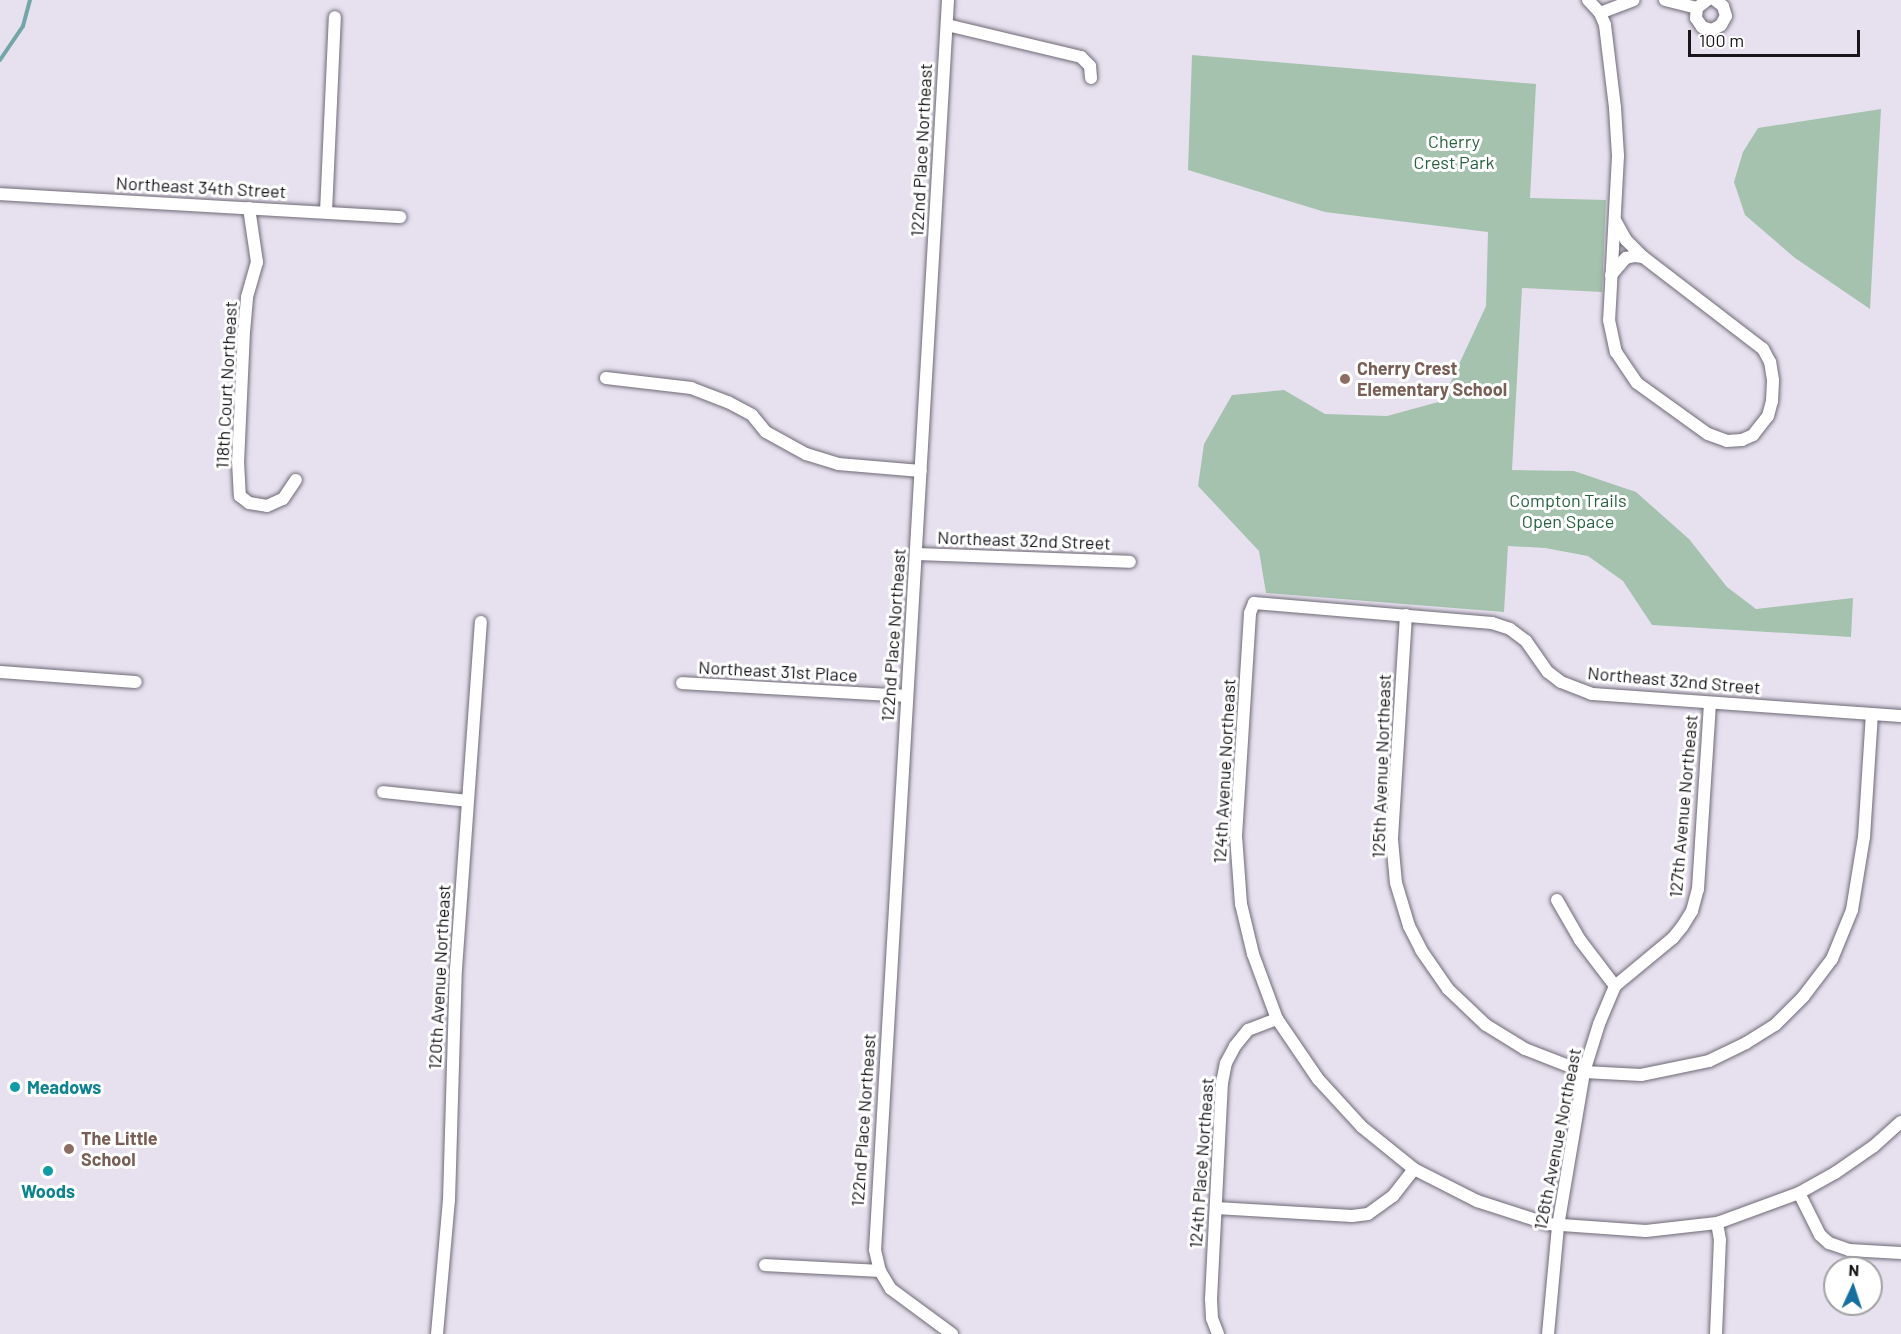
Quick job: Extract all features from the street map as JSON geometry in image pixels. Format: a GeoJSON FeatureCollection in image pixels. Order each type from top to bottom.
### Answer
{"type":"FeatureCollection","features":[{"type":"Feature","properties":{"kind":"street","name":"122nd Place Northeast"},"geometry":{"type":"LineString","coordinates":[[880,1271],[875,1250],[875,1214],[948,0]]}},
{"type":"Feature","properties":{"kind":"street"},"geometry":{"type":"LineString","coordinates":[[1588,0],[1600,13],[1609,46],[1615,108],[1618,156],[1616,222],[1611,275],[1611,333],[1616,352],[1637,383],[1708,434],[1727,441],[1742,440],[1753,435],[1768,416],[1772,401],[1773,380],[1770,362],[1763,349],[1750,336],[1643,257],[1626,240],[1616,222]]}},
{"type":"Feature","properties":{"kind":"street"},"geometry":{"type":"LineString","coordinates":[[1600,13],[1634,0]]}},
{"type":"Feature","properties":{"kind":"street"},"geometry":{"type":"LineString","coordinates":[[1665,0],[1702,4],[1696,18],[1702,27],[1717,28],[1726,16],[1723,6],[1715,0]]}},
{"type":"Feature","properties":{"kind":"street"},"geometry":{"type":"LineString","coordinates":[[326,212],[335,17]]}},
{"type":"Feature","properties":{"kind":"street"},"geometry":{"type":"LineString","coordinates":[[946,25],[1081,57],[1090,66],[1091,78]]}},
{"type":"Feature","properties":{"kind":"street","name":"Northeast 34th Street"},"geometry":{"type":"LineString","coordinates":[[0,195],[400,217]]}},
{"type":"Feature","properties":{"kind":"street","name":"118th Court Northeast"},"geometry":{"type":"LineString","coordinates":[[249,208],[257,262],[247,298],[244,331],[238,461],[240,496],[249,504],[267,506],[283,499],[296,480]]}},
{"type":"Feature","properties":{"kind":"street"},"geometry":{"type":"LineString","coordinates":[[1611,275],[1626,258],[1643,257]]}},
{"type":"Feature","properties":{"kind":"street"},"geometry":{"type":"LineString","coordinates":[[606,378],[691,388],[710,395],[752,415],[766,432],[806,454],[838,464],[921,471]]}},
{"type":"Feature","properties":{"kind":"street","name":"Northeast 32nd Street"},"geometry":{"type":"LineString","coordinates":[[916,554],[1130,562]]}},
{"type":"Feature","properties":{"kind":"street","name":"Northeast 32nd Street"},"geometry":{"type":"LineString","coordinates":[[1254,603],[1492,622],[1510,629],[1526,641],[1548,672],[1561,682],[1592,694],[1901,717]]}},
{"type":"Feature","properties":{"kind":"street","name":"124th Avenue Northeast"},"geometry":{"type":"LineString","coordinates":[[1254,603],[1250,614],[1238,791],[1237,867],[1241,904],[1253,954],[1277,1019],[1318,1079],[1362,1127],[1414,1169],[1478,1201],[1509,1213],[1557,1226],[1646,1231],[1717,1223],[1799,1193],[1845,1166],[1901,1122]]}},
{"type":"Feature","properties":{"kind":"street","name":"125th Avenue Northeast"},"geometry":{"type":"LineString","coordinates":[[1406,615],[1392,840],[1396,883],[1409,926],[1421,950],[1448,989],[1486,1025],[1525,1049],[1584,1072],[1641,1075],[1709,1061],[1746,1043],[1775,1025],[1803,997],[1832,958],[1852,910],[1860,877],[1872,714]]}},
{"type":"Feature","properties":{"kind":"street","name":"120th Avenue Northeast"},"geometry":{"type":"LineString","coordinates":[[437,1334],[449,1200],[456,969],[480,622]]}},
{"type":"Feature","properties":{"kind":"street"},"geometry":{"type":"LineString","coordinates":[[0,672],[136,682]]}},
{"type":"Feature","properties":{"kind":"street","name":"Northeast 31st Place"},"geometry":{"type":"LineString","coordinates":[[682,683],[907,696]]}},
{"type":"Feature","properties":{"kind":"street","name":"127th Avenue Northeast"},"geometry":{"type":"LineString","coordinates":[[1615,986],[1673,938],[1692,910],[1698,889],[1710,703]]}},
{"type":"Feature","properties":{"kind":"street"},"geometry":{"type":"LineString","coordinates":[[383,792],[468,801]]}},
{"type":"Feature","properties":{"kind":"street"},"geometry":{"type":"LineString","coordinates":[[1557,900],[1580,940],[1615,986]]}},
{"type":"Feature","properties":{"kind":"street","name":"126th Avenue Northeast"},"geometry":{"type":"LineString","coordinates":[[1548,1334],[1557,1226],[1584,1072],[1599,1024],[1615,986]]}},
{"type":"Feature","properties":{"kind":"street","name":"124th Place Northeast"},"geometry":{"type":"LineString","coordinates":[[1218,1334],[1212,1318],[1211,1299],[1222,1083],[1226,1063],[1234,1046],[1248,1030],[1277,1019]]}},
{"type":"Feature","properties":{"kind":"street"},"geometry":{"type":"LineString","coordinates":[[1216,1208],[1352,1216],[1368,1214],[1393,1196],[1414,1169]]}},
{"type":"Feature","properties":{"kind":"street"},"geometry":{"type":"LineString","coordinates":[[1799,1193],[1820,1235],[1829,1243],[1849,1250],[1901,1253]]}},
{"type":"Feature","properties":{"kind":"street"},"geometry":{"type":"LineString","coordinates":[[1716,1334],[1720,1240],[1717,1223]]}},
{"type":"Feature","properties":{"kind":"street"},"geometry":{"type":"LineString","coordinates":[[765,1264],[880,1271],[891,1289],[952,1334]]}},
{"type":"Feature","properties":{"kind":"green space"},"geometry":{"type":"Polygon","coordinates":[[[1192,55],[1536,84],[1530,198],[1606,200],[1602,292],[1522,288],[1512,470],[1574,471],[1636,492],[1689,539],[1727,587],[1756,609],[1853,598],[1851,637],[1652,625],[1623,581],[1588,556],[1545,548],[1508,546],[1504,612],[1266,593],[1259,551],[1198,486],[1204,444],[1232,395],[1284,390],[1325,414],[1387,416],[1442,401],[1486,306],[1488,232],[1325,212],[1188,170],[1192,55]]]}},
{"type":"Feature","properties":{"kind":"green space"},"geometry":{"type":"Polygon","coordinates":[[[1881,109],[1870,309],[1795,258],[1745,215],[1734,182],[1743,152],[1758,128],[1881,109]]]}},
{"type":"Feature","properties":{"kind":"waterway"},"geometry":{"type":"LineString","coordinates":[[0,60],[23,26],[30,0]]}},
{"type":"Feature","properties":{"kind":"place","name":"Cherry Crest Elementary School"},"geometry":{"type":"Point","coordinates":[1345,379]}},
{"type":"Feature","properties":{"kind":"place","name":"Meadows"},"geometry":{"type":"Point","coordinates":[15,1087]}},
{"type":"Feature","properties":{"kind":"place","name":"The Little School"},"geometry":{"type":"Point","coordinates":[69,1149]}},
{"type":"Feature","properties":{"kind":"place","name":"Woods"},"geometry":{"type":"Point","coordinates":[48,1171]}},
{"type":"Feature","properties":{"kind":"park label","name":"Cherry Crest Park"},"geometry":{"type":"Point","coordinates":[1454,152]}},
{"type":"Feature","properties":{"kind":"park label","name":"Compton Trails Open Space"},"geometry":{"type":"Point","coordinates":[1568,511]}}]}
